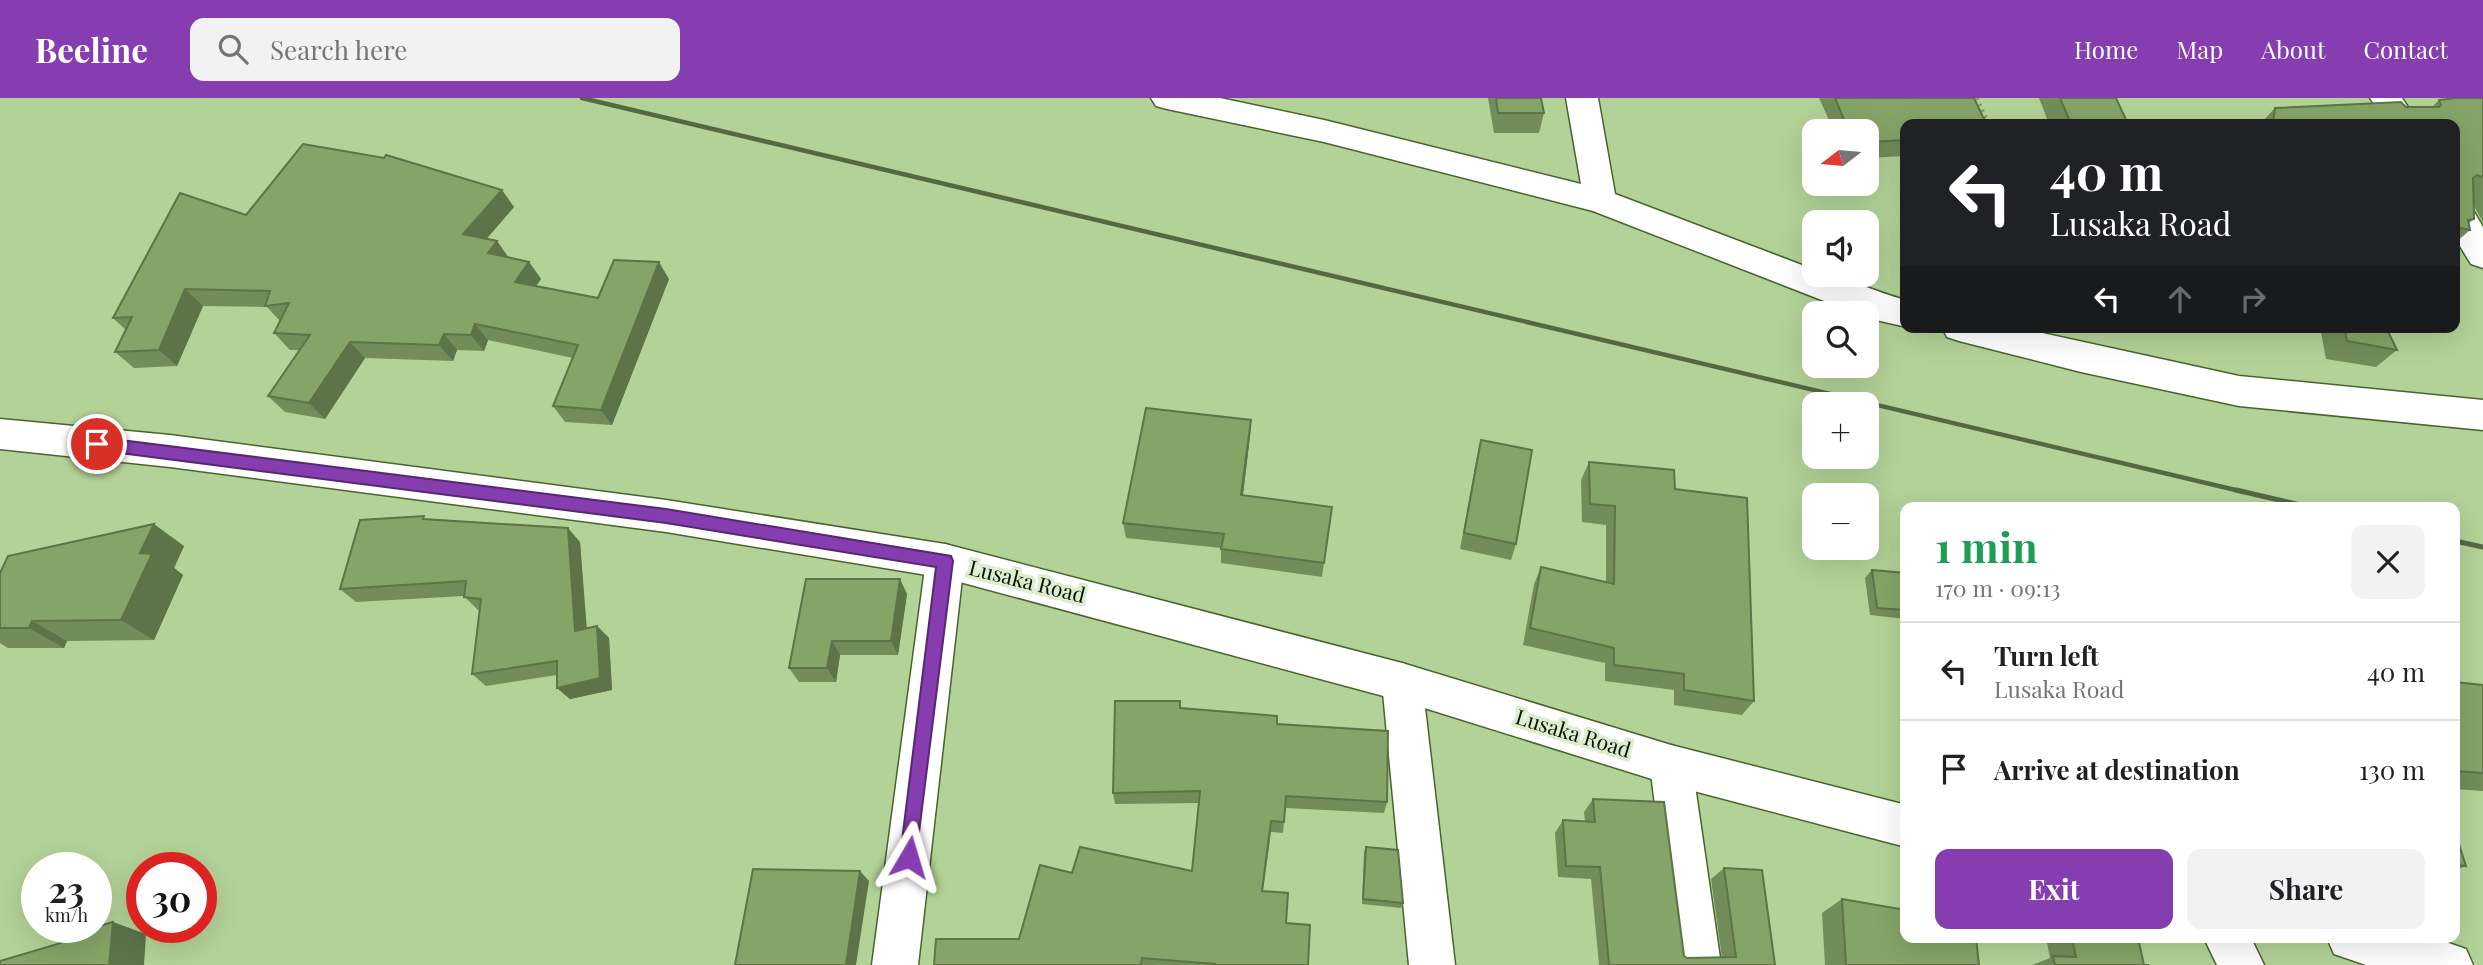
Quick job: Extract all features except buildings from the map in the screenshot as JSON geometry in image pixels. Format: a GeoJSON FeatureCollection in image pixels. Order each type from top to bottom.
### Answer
{"type":"FeatureCollection","features":[{"type":"Feature","properties":{"kind":"street"},"geometry":{"type":"LineString","coordinates":[[1167,98],[1324,131],[1600,201],[1872,306],[1900,313]]}},
{"type":"Feature","properties":{"kind":"street"},"geometry":{"type":"LineString","coordinates":[[1582,98],[1600,201]]}},
{"type":"Feature","properties":{"kind":"street"},"geometry":{"type":"LineString","coordinates":[[2386,98],[2400,119]]}},
{"type":"Feature","properties":{"kind":"street"},"geometry":{"type":"LineString","coordinates":[[2460,217],[2483,255]]}},
{"type":"Feature","properties":{"kind":"street"},"geometry":{"type":"LineString","coordinates":[[1983,333],[2081,358],[2239,391],[2483,415]]}},
{"type":"Feature","properties":{"kind":"street","name":"Lusaka Road"},"geometry":{"type":"LineString","coordinates":[[0,434],[170,451],[653,514],[945,561],[1093,598],[1402,682],[1671,765],[1900,824]]}},
{"type":"Feature","properties":{"kind":"street"},"geometry":{"type":"LineString","coordinates":[[895,965],[945,561]]}},
{"type":"Feature","properties":{"kind":"street"},"geometry":{"type":"LineString","coordinates":[[1402,682],[1432,965]]}},
{"type":"Feature","properties":{"kind":"street"},"geometry":{"type":"LineString","coordinates":[[1671,765],[1698,965]]}},
{"type":"Feature","properties":{"kind":"street"},"geometry":{"type":"LineString","coordinates":[[2230,943],[2241,965]]}},
{"type":"Feature","properties":{"kind":"street"},"geometry":{"type":"LineString","coordinates":[[2369,943],[2450,965]]}},
{"type":"Feature","properties":{"kind":"path"},"geometry":{"type":"LineString","coordinates":[[1977,98],[1987,119]]}},
{"type":"Feature","properties":{"kind":"railway"},"geometry":{"type":"LineString","coordinates":[[582,98],[2244,492]]}},
{"type":"Feature","properties":{"kind":"railway"},"geometry":{"type":"LineString","coordinates":[[2236,490],[2287,502]]}},
{"type":"Feature","properties":{"kind":"railway"},"geometry":{"type":"LineString","coordinates":[[2460,542],[2483,547]]}},
{"type":"Feature","properties":{"kind":"route"},"geometry":{"type":"LineString","coordinates":[[97,444],[170,451],[666,516],[945,561],[909,857]]}}]}
